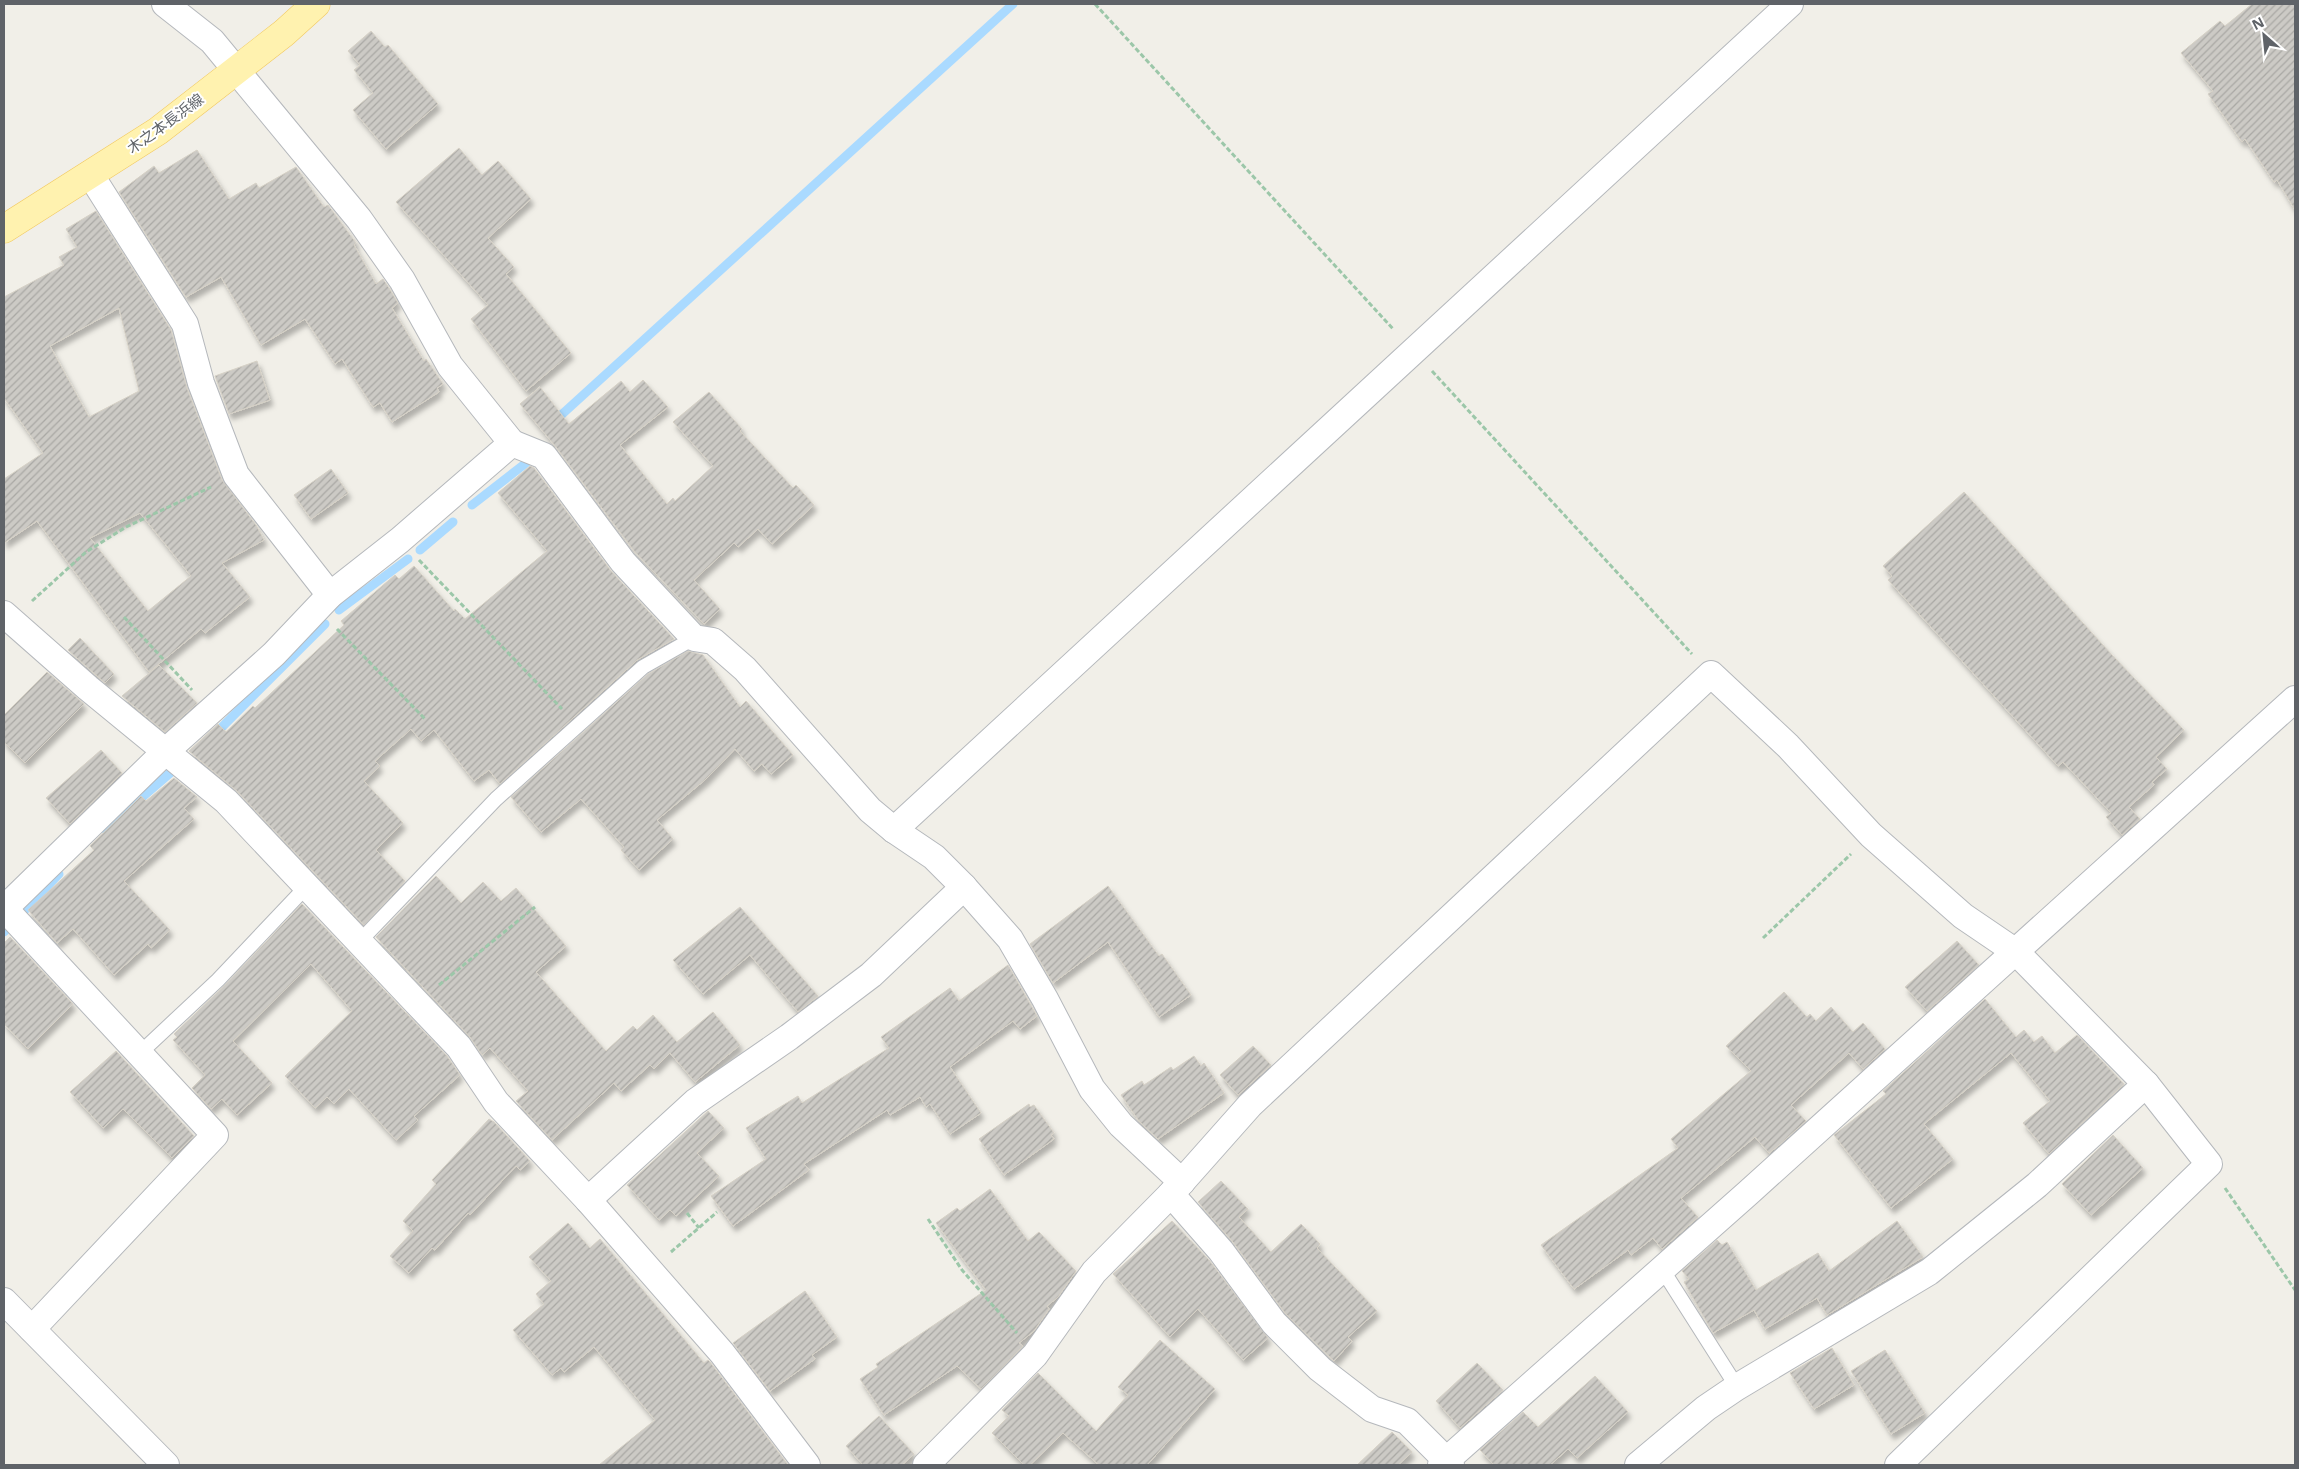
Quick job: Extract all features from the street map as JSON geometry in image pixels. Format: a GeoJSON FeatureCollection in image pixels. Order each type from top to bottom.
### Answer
{"type":"FeatureCollection","features":[{"type":"Feature","properties":{"kind":"main road","name":"木之本長浜線"},"geometry":{"type":"LineString","coordinates":[[4,229],[158,132],[284,33],[316,4]]}},
{"type":"Feature","properties":{"kind":"street"},"geometry":{"type":"LineString","coordinates":[[165,4],[212,41],[359,219],[402,280],[450,366],[512,444],[544,456],[623,562],[694,638],[713,641],[744,669],[870,810],[894,830],[934,857],[964,887],[1010,939],[1045,999],[1092,1089],[1176,1188],[1274,1323],[1320,1369],[1372,1409],[1407,1421],[1446,1464],[2295,699]]}},
{"type":"Feature","properties":{"kind":"street"},"geometry":{"type":"LineString","coordinates":[[894,830],[1790,4]]}},
{"type":"Feature","properties":{"kind":"street"},"geometry":{"type":"LineString","coordinates":[[90,174],[185,324],[202,383],[236,475],[324,602]]}},
{"type":"Feature","properties":{"kind":"street"},"geometry":{"type":"LineString","coordinates":[[32,1329],[215,1134],[9,914],[166,751],[274,654],[324,602],[512,444]]}},
{"type":"Feature","properties":{"kind":"street"},"geometry":{"type":"LineString","coordinates":[[7,617],[226,801],[459,1047],[496,1102],[588,1200],[722,1353],[807,1465]]}},
{"type":"Feature","properties":{"kind":"street"},"geometry":{"type":"LineString","coordinates":[[926,1465],[1035,1355],[1094,1272],[1176,1188],[1250,1105],[1711,674],[1788,746],[1871,835],[1963,916],[2016,952],[2146,1084],[2208,1164],[1898,1465]]}},
{"type":"Feature","properties":{"kind":"street"},"geometry":{"type":"LineString","coordinates":[[588,1200],[695,1102],[788,1037],[871,975],[964,887]]}},
{"type":"Feature","properties":{"kind":"street"},"geometry":{"type":"LineString","coordinates":[[1638,1465],[1706,1408],[1737,1387],[1928,1272],[2037,1185],[2146,1084]]}},
{"type":"Feature","properties":{"kind":"street"},"geometry":{"type":"LineString","coordinates":[[4,1301],[166,1465]]}},
{"type":"Feature","properties":{"kind":"lane"},"geometry":{"type":"LineString","coordinates":[[359,942],[496,799],[643,667],[694,638]]}},
{"type":"Feature","properties":{"kind":"lane"},"geometry":{"type":"LineString","coordinates":[[139,1054],[218,980],[307,886]]}},
{"type":"Feature","properties":{"kind":"lane"},"geometry":{"type":"LineString","coordinates":[[1662,1269],[1737,1387]]}},
{"type":"Feature","properties":{"kind":"path"},"geometry":{"type":"LineString","coordinates":[[7,617],[86,552],[126,527],[236,475]]}},
{"type":"Feature","properties":{"kind":"path"},"geometry":{"type":"LineString","coordinates":[[400,540],[577,726]]}},
{"type":"Feature","properties":{"kind":"path"},"geometry":{"type":"LineString","coordinates":[[324,602],[426,720]]}},
{"type":"Feature","properties":{"kind":"path"},"geometry":{"type":"LineString","coordinates":[[124,617],[211,710]]}},
{"type":"Feature","properties":{"kind":"path"},"geometry":{"type":"LineString","coordinates":[[1763,938],[1871,835]]}},
{"type":"Feature","properties":{"kind":"path"},"geometry":{"type":"LineString","coordinates":[[417,1003],[535,907]]}},
{"type":"Feature","properties":{"kind":"path"},"geometry":{"type":"LineString","coordinates":[[2208,1164],[2295,1290]]}},
{"type":"Feature","properties":{"kind":"path"},"geometry":{"type":"LineString","coordinates":[[650,1270],[717,1212]]}},
{"type":"Feature","properties":{"kind":"path"},"geometry":{"type":"LineString","coordinates":[[687,1213],[699,1228]]}},
{"type":"Feature","properties":{"kind":"path"},"geometry":{"type":"LineString","coordinates":[[928,1219],[962,1270],[1035,1355]]}},
{"type":"Feature","properties":{"kind":"building"},"geometry":{"type":"Polygon","coordinates":[[[2252,4],[2295,4],[2295,210],[2277,180],[2274,182],[2245,139],[2242,142],[2208,94],[2213,91],[2181,53],[2220,21],[2225,26],[2252,4]]]}},
{"type":"Feature","properties":{"kind":"building"},"geometry":{"type":"Polygon","coordinates":[[[371,31],[385,47],[388,45],[438,104],[386,149],[353,110],[373,93],[354,70],[360,65],[348,51],[371,31]]]}},
{"type":"Feature","properties":{"kind":"building"},"geometry":{"type":"Polygon","coordinates":[[[459,148],[482,175],[498,161],[531,199],[488,238],[514,267],[506,274],[571,353],[526,391],[471,319],[488,305],[396,202],[459,148]]]}},
{"type":"Feature","properties":{"kind":"building"},"geometry":{"type":"Polygon","coordinates":[[[197,150],[229,199],[256,183],[259,188],[296,167],[324,207],[328,205],[356,243],[354,245],[376,284],[383,279],[389,288],[398,303],[392,308],[424,361],[426,359],[443,384],[437,388],[439,392],[392,422],[380,403],[373,407],[342,359],[335,364],[305,319],[261,345],[221,277],[186,297],[119,192],[154,166],[159,173],[197,150]]]}},
{"type":"Feature","properties":{"kind":"building"},"geometry":{"type":"Polygon","coordinates":[[[96,211],[171,330],[187,388],[222,480],[256,525],[264,540],[222,563],[250,597],[205,633],[201,629],[149,672],[37,521],[4,543],[4,479],[43,453],[4,398],[4,297],[64,265],[59,257],[77,247],[66,229],[96,211]],[[119,308],[50,346],[89,417],[139,391],[119,308]],[[140,513],[90,538],[148,611],[191,576],[140,513]]]}},
{"type":"Feature","properties":{"kind":"building"},"geometry":{"type":"Polygon","coordinates":[[[257,361],[270,400],[229,414],[215,376],[257,361]]]}},
{"type":"Feature","properties":{"kind":"building"},"geometry":{"type":"Polygon","coordinates":[[[643,380],[668,407],[620,445],[667,504],[673,498],[675,501],[713,466],[673,422],[709,392],[742,429],[740,431],[793,488],[796,485],[814,505],[772,544],[758,529],[738,547],[734,543],[694,580],[720,609],[704,624],[635,552],[556,447],[520,404],[540,387],[569,424],[621,381],[630,392],[643,380]]]}},
{"type":"Feature","properties":{"kind":"building"},"geometry":{"type":"Polygon","coordinates":[[[530,466],[534,468],[611,571],[674,639],[637,660],[500,784],[489,770],[474,781],[434,730],[421,741],[411,729],[375,761],[380,766],[364,781],[403,823],[376,850],[405,881],[364,925],[237,791],[189,751],[218,724],[226,732],[253,706],[255,708],[344,625],[341,621],[395,575],[399,579],[414,566],[454,611],[455,609],[465,619],[547,551],[498,493],[530,466]]]}},
{"type":"Feature","properties":{"kind":"building"},"geometry":{"type":"Polygon","coordinates":[[[331,469],[348,493],[311,519],[294,495],[331,469]]]}},
{"type":"Feature","properties":{"kind":"building"},"geometry":{"type":"Polygon","coordinates":[[[1964,492],[2113,656],[2184,730],[2156,757],[2167,769],[2152,782],[2154,785],[2129,807],[2140,819],[2122,835],[2106,817],[2111,813],[2063,762],[2058,766],[1888,580],[1892,576],[1883,566],[1964,492]]]}},
{"type":"Feature","properties":{"kind":"building"},"geometry":{"type":"Polygon","coordinates":[[[80,638],[114,674],[105,683],[68,650],[80,638]]]}},
{"type":"Feature","properties":{"kind":"building"},"geometry":{"type":"Polygon","coordinates":[[[688,651],[703,655],[740,707],[746,701],[793,755],[771,774],[762,764],[754,771],[735,749],[706,779],[657,820],[673,839],[639,870],[621,850],[624,847],[581,799],[541,832],[511,797],[648,674],[688,651]]]}},
{"type":"Feature","properties":{"kind":"building"},"geometry":{"type":"Polygon","coordinates":[[[159,665],[197,703],[165,732],[122,696],[159,665]]]}},
{"type":"Feature","properties":{"kind":"building"},"geometry":{"type":"Polygon","coordinates":[[[47,672],[84,704],[25,763],[4,742],[4,715],[47,672]]]}},
{"type":"Feature","properties":{"kind":"building"},"geometry":{"type":"Polygon","coordinates":[[[101,750],[122,773],[70,824],[46,798],[101,750]]]}},
{"type":"Feature","properties":{"kind":"building"},"geometry":{"type":"Polygon","coordinates":[[[174,778],[197,797],[184,808],[194,819],[124,881],[170,930],[151,948],[148,944],[114,975],[73,929],[57,943],[28,910],[94,850],[90,846],[141,796],[146,801],[174,778]]]}},
{"type":"Feature","properties":{"kind":"building"},"geometry":{"type":"Polygon","coordinates":[[[436,876],[461,903],[483,882],[501,901],[516,888],[566,946],[536,972],[606,1051],[633,1026],[637,1030],[653,1015],[677,1042],[713,1012],[740,1045],[695,1082],[670,1053],[654,1069],[650,1065],[621,1091],[614,1083],[552,1140],[516,1101],[528,1091],[490,1048],[482,1055],[470,1037],[376,937],[436,876]]]}},
{"type":"Feature","properties":{"kind":"building"},"geometry":{"type":"Polygon","coordinates":[[[1108,886],[1159,956],[1162,954],[1191,995],[1159,1017],[1108,942],[1053,983],[1030,944],[1108,886]]]}},
{"type":"Feature","properties":{"kind":"building"},"geometry":{"type":"Polygon","coordinates":[[[302,904],[447,1056],[460,1075],[414,1116],[418,1120],[396,1140],[349,1089],[334,1104],[327,1097],[315,1108],[285,1076],[352,1011],[311,964],[233,1041],[272,1083],[237,1115],[222,1099],[211,1109],[192,1088],[205,1075],[173,1040],[177,1037],[174,1034],[224,986],[302,904]]]}},
{"type":"Feature","properties":{"kind":"building"},"geometry":{"type":"Polygon","coordinates":[[[740,907],[818,996],[798,1012],[750,955],[703,994],[673,960],[740,907]]]}},
{"type":"Feature","properties":{"kind":"building"},"geometry":{"type":"Polygon","coordinates":[[[10,937],[73,1004],[28,1049],[4,1024],[4,943],[10,937]]]}},
{"type":"Feature","properties":{"kind":"building"},"geometry":{"type":"Polygon","coordinates":[[[1957,941],[1979,965],[1927,1011],[1905,987],[1957,941]]]}},
{"type":"Feature","properties":{"kind":"building"},"geometry":{"type":"Polygon","coordinates":[[[1008,965],[1037,1016],[1020,1029],[1013,1021],[950,1067],[981,1113],[950,1134],[930,1104],[926,1107],[920,1097],[890,1115],[887,1110],[804,1164],[809,1170],[733,1226],[711,1196],[766,1159],[746,1128],[798,1096],[802,1103],[889,1048],[881,1037],[950,988],[959,1001],[1008,965]]]}},
{"type":"Feature","properties":{"kind":"building"},"geometry":{"type":"Polygon","coordinates":[[[1784,992],[1807,1017],[1810,1014],[1816,1021],[1831,1007],[1853,1032],[1863,1023],[1885,1049],[1863,1069],[1849,1053],[1791,1105],[1806,1121],[1779,1145],[1769,1153],[1755,1137],[1681,1198],[1698,1217],[1662,1249],[1653,1238],[1631,1255],[1628,1250],[1574,1289],[1541,1245],[1678,1148],[1671,1139],[1751,1071],[1726,1046],[1784,992]]]}},
{"type":"Feature","properties":{"kind":"building"},"geometry":{"type":"Polygon","coordinates":[[[1985,999],[2016,1037],[2024,1030],[2034,1042],[2042,1036],[2055,1053],[2077,1035],[2124,1084],[2049,1154],[2023,1123],[2050,1101],[2011,1053],[1924,1124],[1953,1159],[1891,1208],[1834,1135],[1886,1094],[1883,1091],[1985,999]]]}},
{"type":"Feature","properties":{"kind":"building"},"geometry":{"type":"Polygon","coordinates":[[[1253,1046],[1271,1065],[1238,1095],[1220,1075],[1253,1046]]]}},
{"type":"Feature","properties":{"kind":"building"},"geometry":{"type":"Polygon","coordinates":[[[116,1051],[194,1136],[172,1158],[123,1109],[103,1128],[70,1092],[116,1051]]]}},
{"type":"Feature","properties":{"kind":"building"},"geometry":{"type":"Polygon","coordinates":[[[1194,1056],[1201,1066],[1204,1063],[1224,1093],[1158,1139],[1139,1121],[1121,1095],[1142,1081],[1144,1085],[1171,1067],[1173,1070],[1194,1056]]]}},
{"type":"Feature","properties":{"kind":"building"},"geometry":{"type":"Polygon","coordinates":[[[1029,1104],[1030,1107],[1034,1105],[1054,1133],[1051,1135],[1054,1139],[1004,1175],[979,1139],[1029,1104]]]}},
{"type":"Feature","properties":{"kind":"building"},"geometry":{"type":"Polygon","coordinates":[[[708,1111],[724,1128],[697,1153],[719,1176],[676,1216],[670,1210],[659,1220],[627,1185],[708,1111]]]}},
{"type":"Feature","properties":{"kind":"building"},"geometry":{"type":"Polygon","coordinates":[[[489,1119],[530,1161],[520,1170],[516,1166],[470,1215],[468,1213],[435,1250],[432,1248],[409,1273],[390,1256],[413,1231],[403,1221],[436,1184],[432,1180],[489,1119]]]}},
{"type":"Feature","properties":{"kind":"building"},"geometry":{"type":"Polygon","coordinates":[[[2113,1135],[2143,1168],[2091,1215],[2062,1184],[2113,1135]]]}},
{"type":"Feature","properties":{"kind":"building"},"geometry":{"type":"Polygon","coordinates":[[[1221,1181],[1248,1209],[1239,1217],[1271,1252],[1301,1224],[1320,1244],[1317,1248],[1377,1311],[1348,1337],[1352,1341],[1334,1361],[1285,1313],[1233,1242],[1198,1202],[1221,1181]]]}},
{"type":"Feature","properties":{"kind":"building"},"geometry":{"type":"Polygon","coordinates":[[[990,1189],[1028,1241],[1039,1232],[1076,1271],[1058,1297],[1047,1306],[1049,1309],[1034,1331],[1019,1343],[1023,1346],[981,1389],[957,1366],[884,1415],[860,1379],[878,1367],[876,1364],[986,1290],[936,1223],[957,1208],[960,1211],[990,1189]]]}},
{"type":"Feature","properties":{"kind":"building"},"geometry":{"type":"Polygon","coordinates":[[[1172,1221],[1209,1260],[1268,1338],[1243,1360],[1198,1309],[1170,1337],[1113,1274],[1172,1221]]]}},
{"type":"Feature","properties":{"kind":"building"},"geometry":{"type":"Polygon","coordinates":[[[1897,1221],[1923,1257],[1827,1315],[1817,1298],[1765,1329],[1754,1310],[1713,1333],[1684,1282],[1689,1279],[1682,1271],[1717,1240],[1722,1245],[1727,1242],[1756,1290],[1818,1253],[1829,1271],[1897,1221]]]}},
{"type":"Feature","properties":{"kind":"building"},"geometry":{"type":"Polygon","coordinates":[[[568,1223],[590,1248],[600,1239],[704,1363],[708,1360],[710,1362],[788,1465],[599,1465],[655,1420],[594,1347],[564,1372],[561,1368],[552,1375],[513,1330],[544,1304],[536,1294],[551,1281],[529,1257],[568,1223]]]}},
{"type":"Feature","properties":{"kind":"building"},"geometry":{"type":"Polygon","coordinates":[[[805,1291],[837,1337],[812,1355],[815,1359],[770,1391],[733,1343],[805,1291]]]}},
{"type":"Feature","properties":{"kind":"building"},"geometry":{"type":"Polygon","coordinates":[[[1160,1340],[1215,1389],[1147,1465],[1099,1465],[1063,1433],[1030,1465],[1024,1465],[992,1433],[1009,1416],[1002,1410],[1038,1373],[1096,1431],[1128,1395],[1118,1387],[1160,1340]]]}},
{"type":"Feature","properties":{"kind":"building"},"geometry":{"type":"Polygon","coordinates":[[[1832,1348],[1854,1385],[1814,1409],[1790,1373],[1832,1348]]]}},
{"type":"Feature","properties":{"kind":"building"},"geometry":{"type":"Polygon","coordinates":[[[1885,1350],[1925,1413],[1891,1434],[1851,1371],[1885,1350]]]}},
{"type":"Feature","properties":{"kind":"building"},"geometry":{"type":"Polygon","coordinates":[[[1477,1363],[1503,1390],[1460,1428],[1436,1401],[1477,1363]]]}},
{"type":"Feature","properties":{"kind":"building"},"geometry":{"type":"Polygon","coordinates":[[[1595,1376],[1628,1412],[1577,1458],[1568,1449],[1550,1465],[1494,1465],[1480,1450],[1523,1412],[1538,1427],[1595,1376]]]}},
{"type":"Feature","properties":{"kind":"building"},"geometry":{"type":"Polygon","coordinates":[[[879,1416],[914,1454],[902,1465],[863,1465],[846,1446],[879,1416]]]}},
{"type":"Feature","properties":{"kind":"building"},"geometry":{"type":"Polygon","coordinates":[[[1392,1432],[1412,1452],[1398,1465],[1357,1465],[1392,1432]]]}},
{"type":"Feature","properties":{"kind":"waterway"},"geometry":{"type":"LineString","coordinates":[[559,417],[1013,4]]}},
{"type":"Feature","properties":{"kind":"waterway"},"geometry":{"type":"LineString","coordinates":[[472,505],[526,463]]}},
{"type":"Feature","properties":{"kind":"waterway"},"geometry":{"type":"LineString","coordinates":[[420,550],[453,522]]}},
{"type":"Feature","properties":{"kind":"waterway"},"geometry":{"type":"LineString","coordinates":[[339,610],[408,559]]}},
{"type":"Feature","properties":{"kind":"waterway"},"geometry":{"type":"LineString","coordinates":[[214,735],[325,624]]}},
{"type":"Feature","properties":{"kind":"waterway"},"geometry":{"type":"LineString","coordinates":[[105,829],[176,768]]}},
{"type":"Feature","properties":{"kind":"waterway"},"geometry":{"type":"LineString","coordinates":[[4,932],[59,874]]}}]}
